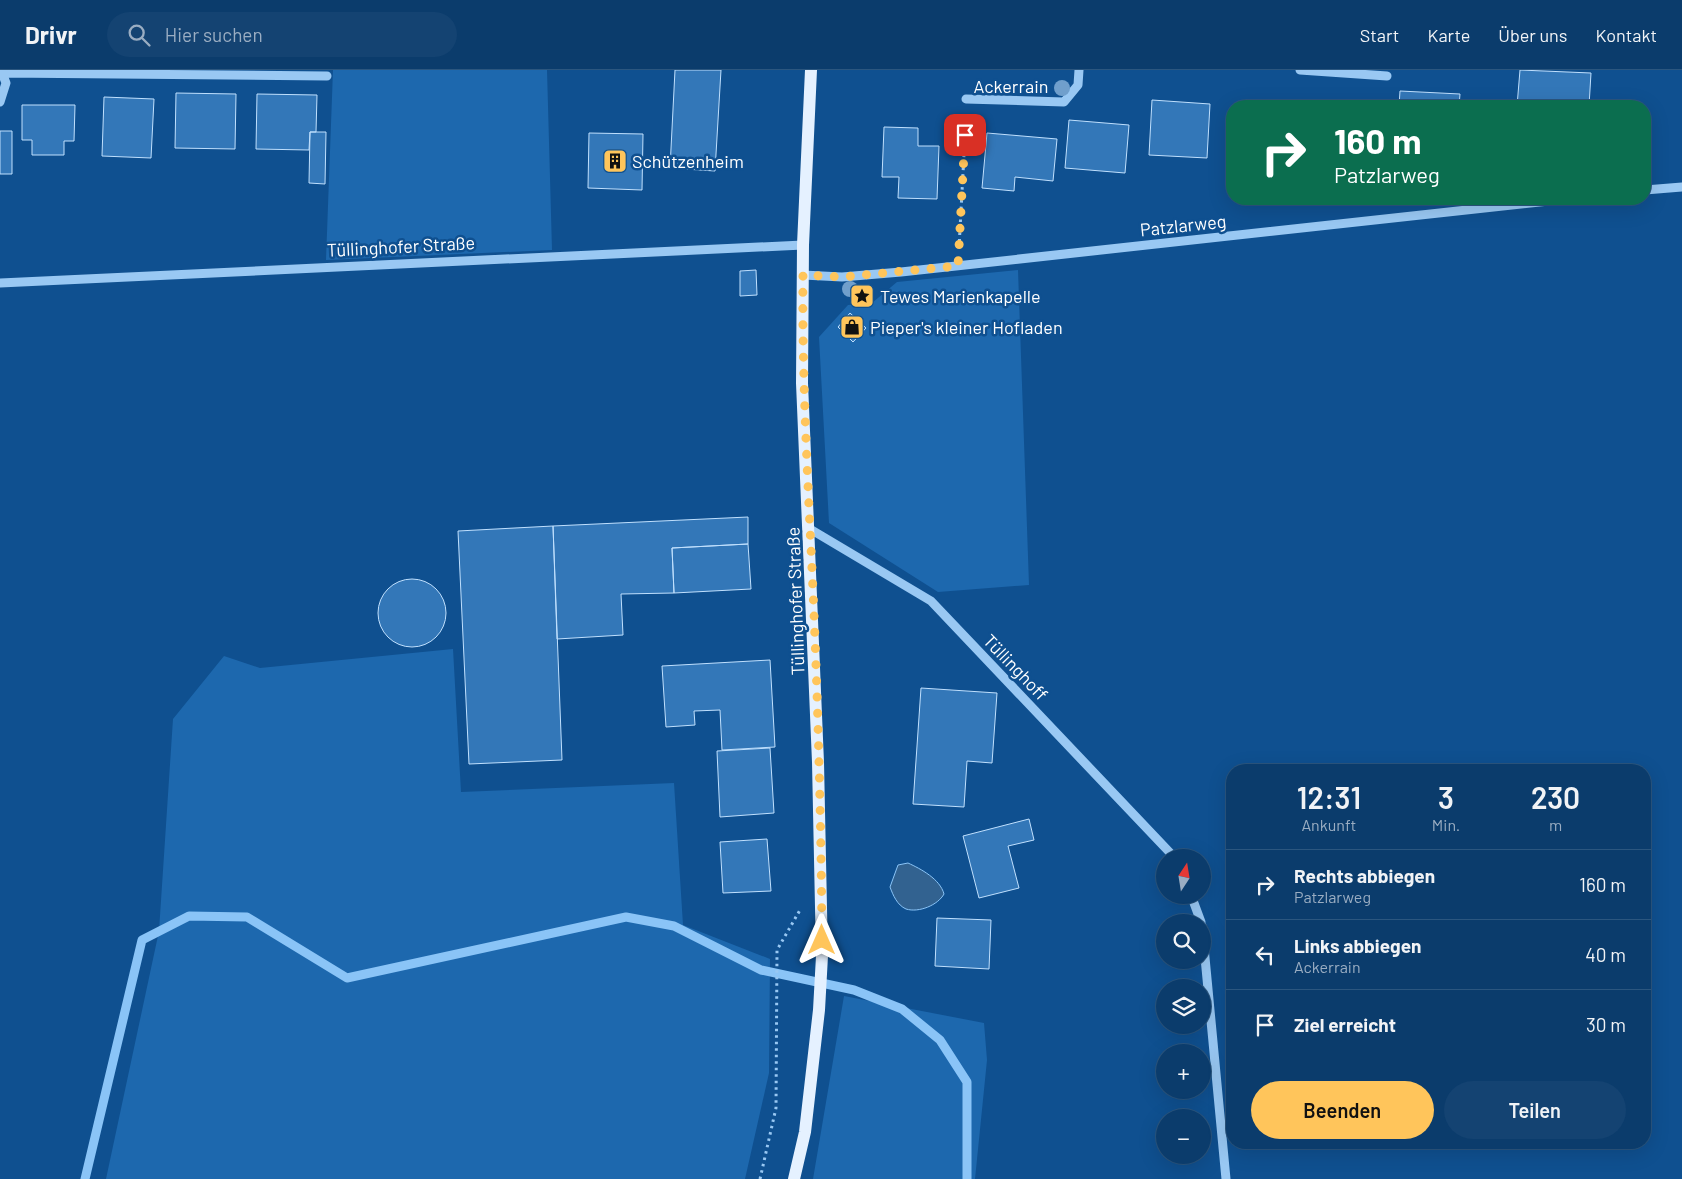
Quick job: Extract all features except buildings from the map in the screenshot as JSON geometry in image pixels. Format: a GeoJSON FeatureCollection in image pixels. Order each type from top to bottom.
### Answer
{"type":"FeatureCollection","features":[{"type":"Feature","properties":{"kind":"main road","name":"Tüllinghofer Straße"},"geometry":{"type":"LineString","coordinates":[[794,1179],[805,1132],[819,1010],[822,956],[821,837],[810,529],[802,383],[803,245],[811,70]]}},
{"type":"Feature","properties":{"kind":"street","name":"Ackerrain"},"geometry":{"type":"LineString","coordinates":[[966,99],[1064,102],[1078,84],[1079,70]]}},
{"type":"Feature","properties":{"kind":"street"},"geometry":{"type":"LineString","coordinates":[[1300,70],[1387,76]]}},
{"type":"Feature","properties":{"kind":"street"},"geometry":{"type":"LineString","coordinates":[[0,102],[6,83],[3,72],[327,76]]}},
{"type":"Feature","properties":{"kind":"street"},"geometry":{"type":"LineString","coordinates":[[1651,190],[1682,187]]}},
{"type":"Feature","properties":{"kind":"street","name":"Patzlarweg"},"geometry":{"type":"LineString","coordinates":[[803,275],[842,277],[958,266],[1512,205]]}},
{"type":"Feature","properties":{"kind":"street","name":"Tüllinghofer Straße"},"geometry":{"type":"LineString","coordinates":[[0,283],[803,245]]}},
{"type":"Feature","properties":{"kind":"street","name":"Tüllinghoff"},"geometry":{"type":"LineString","coordinates":[[810,529],[931,601],[1165,849]]}},
{"type":"Feature","properties":{"kind":"street"},"geometry":{"type":"LineString","coordinates":[[1206,969],[1226,1179]]}},
{"type":"Feature","properties":{"kind":"path","name":"Ackerrain"},"geometry":{"type":"LineString","coordinates":[[958,266],[966,99]]}},
{"type":"Feature","properties":{"kind":"path"},"geometry":{"type":"LineString","coordinates":[[760,1179],[776,1108],[777,950]]}},
{"type":"Feature","properties":{"kind":"shaded area"},"geometry":{"type":"Polygon","coordinates":[[[333,70],[547,70],[552,250],[326,260],[333,70]]]}},
{"type":"Feature","properties":{"kind":"shaded area"},"geometry":{"type":"Polygon","coordinates":[[[1018,270],[1029,585],[938,592],[829,523],[819,337],[848,305],[872,303],[897,282],[1018,270]]]}},
{"type":"Feature","properties":{"kind":"shaded area"},"geometry":{"type":"Polygon","coordinates":[[[453,649],[461,792],[674,783],[683,925],[770,959],[769,1073],[745,1179],[106,1179],[159,931],[173,719],[224,656],[260,668],[453,649]]]}},
{"type":"Feature","properties":{"kind":"shaded area"},"geometry":{"type":"Polygon","coordinates":[[[908,863],[924,871],[942,889],[944,894],[933,905],[917,910],[906,909],[894,896],[890,887],[898,865],[908,863]]]}},
{"type":"Feature","properties":{"kind":"shaded area"},"geometry":{"type":"Polygon","coordinates":[[[844,996],[984,1023],[987,1060],[975,1179],[813,1179],[844,996]]]}},
{"type":"Feature","properties":{"kind":"waterway"},"geometry":{"type":"LineString","coordinates":[[85,1179],[142,940],[189,916],[247,917],[347,978],[626,917],[674,926],[761,970],[854,990],[902,1009],[940,1040],[967,1082],[967,1179]]}},
{"type":"Feature","properties":{"kind":"place","name":"Schützenheim"},"geometry":{"type":"Point","coordinates":[615,161]}},
{"type":"Feature","properties":{"kind":"place","name":"Tewes Marienkapelle"},"geometry":{"type":"Point","coordinates":[862,296]}},
{"type":"Feature","properties":{"kind":"place","name":"Pieper's kleiner Hofladen"},"geometry":{"type":"Point","coordinates":[852,327]}},
{"type":"Feature","properties":{"kind":"route"},"geometry":{"type":"LineString","coordinates":[[822,940],[821,846],[812,568],[802,383],[803,275],[842,277],[958,266],[965,135]]}}]}
